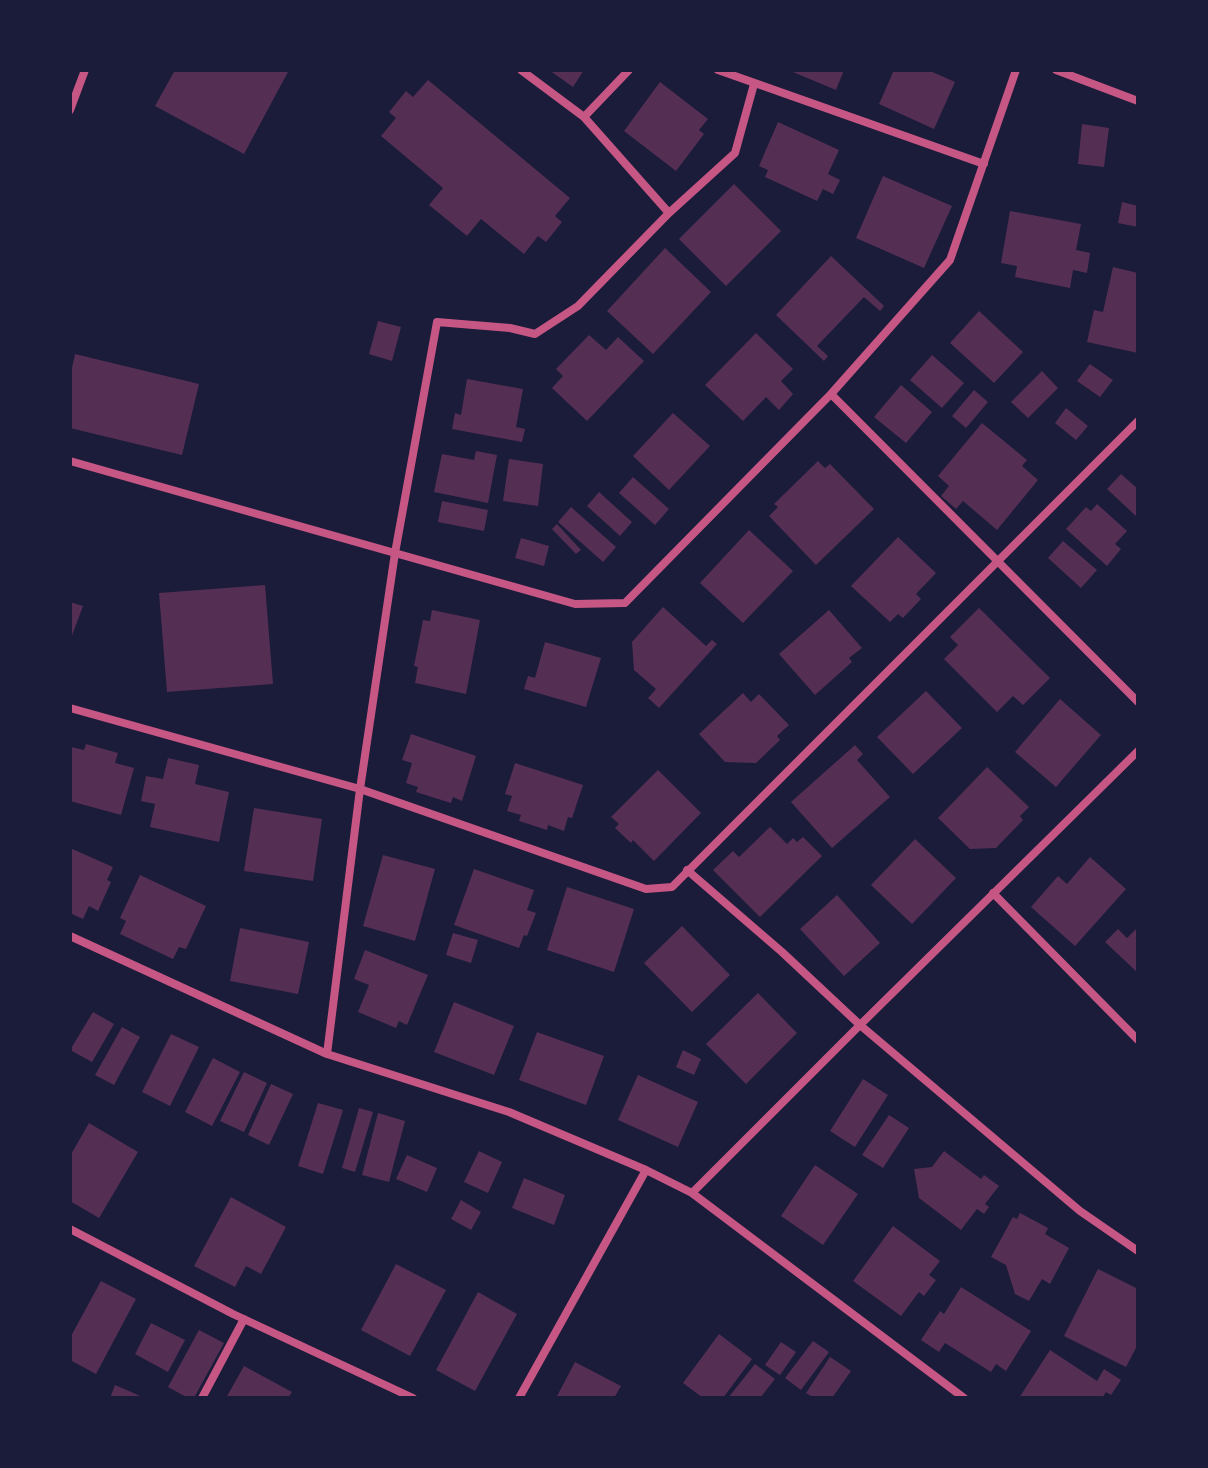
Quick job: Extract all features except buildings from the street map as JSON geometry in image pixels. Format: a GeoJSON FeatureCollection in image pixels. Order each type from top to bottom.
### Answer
{"type":"FeatureCollection","features":[{"type":"Feature","properties":{"kind":"street"},"geometry":{"type":"LineString","coordinates":[[70,110],[85,70]]}},
{"type":"Feature","properties":{"kind":"street"},"geometry":{"type":"LineString","coordinates":[[521,70],[584,117],[669,213]]}},
{"type":"Feature","properties":{"kind":"street"},"geometry":{"type":"LineString","coordinates":[[584,117],[629,70]]}},
{"type":"Feature","properties":{"kind":"street"},"geometry":{"type":"LineString","coordinates":[[718,70],[984,164]]}},
{"type":"Feature","properties":{"kind":"street"},"geometry":{"type":"LineString","coordinates":[[70,461],[575,604],[625,603],[831,394],[950,260],[1016,70]]}},
{"type":"Feature","properties":{"kind":"street"},"geometry":{"type":"LineString","coordinates":[[1056,70],[1138,101]]}},
{"type":"Feature","properties":{"kind":"street"},"geometry":{"type":"LineString","coordinates":[[327,1054],[360,789],[395,553],[437,322],[510,328],[535,334],[578,306],[669,213],[735,153],[754,84]]}},
{"type":"Feature","properties":{"kind":"street"},"geometry":{"type":"LineString","coordinates":[[831,394],[1138,702]]}},
{"type":"Feature","properties":{"kind":"street"},"geometry":{"type":"LineString","coordinates":[[70,708],[360,789],[646,889],[672,887],[1138,421]]}},
{"type":"Feature","properties":{"kind":"street"},"geometry":{"type":"LineString","coordinates":[[692,1193],[1138,751]]}},
{"type":"Feature","properties":{"kind":"street"},"geometry":{"type":"LineString","coordinates":[[687,870],[860,1025],[1080,1211],[1138,1251]]}},
{"type":"Feature","properties":{"kind":"street"},"geometry":{"type":"LineString","coordinates":[[993,893],[1138,1040]]}},
{"type":"Feature","properties":{"kind":"street"},"geometry":{"type":"LineString","coordinates":[[70,936],[327,1054],[509,1112],[646,1170],[692,1193],[964,1398]]}},
{"type":"Feature","properties":{"kind":"street"},"geometry":{"type":"LineString","coordinates":[[519,1398],[646,1170]]}},
{"type":"Feature","properties":{"kind":"street"},"geometry":{"type":"LineString","coordinates":[[70,1229],[244,1319],[413,1398]]}},
{"type":"Feature","properties":{"kind":"street"},"geometry":{"type":"LineString","coordinates":[[202,1398],[244,1319]]}}]}
